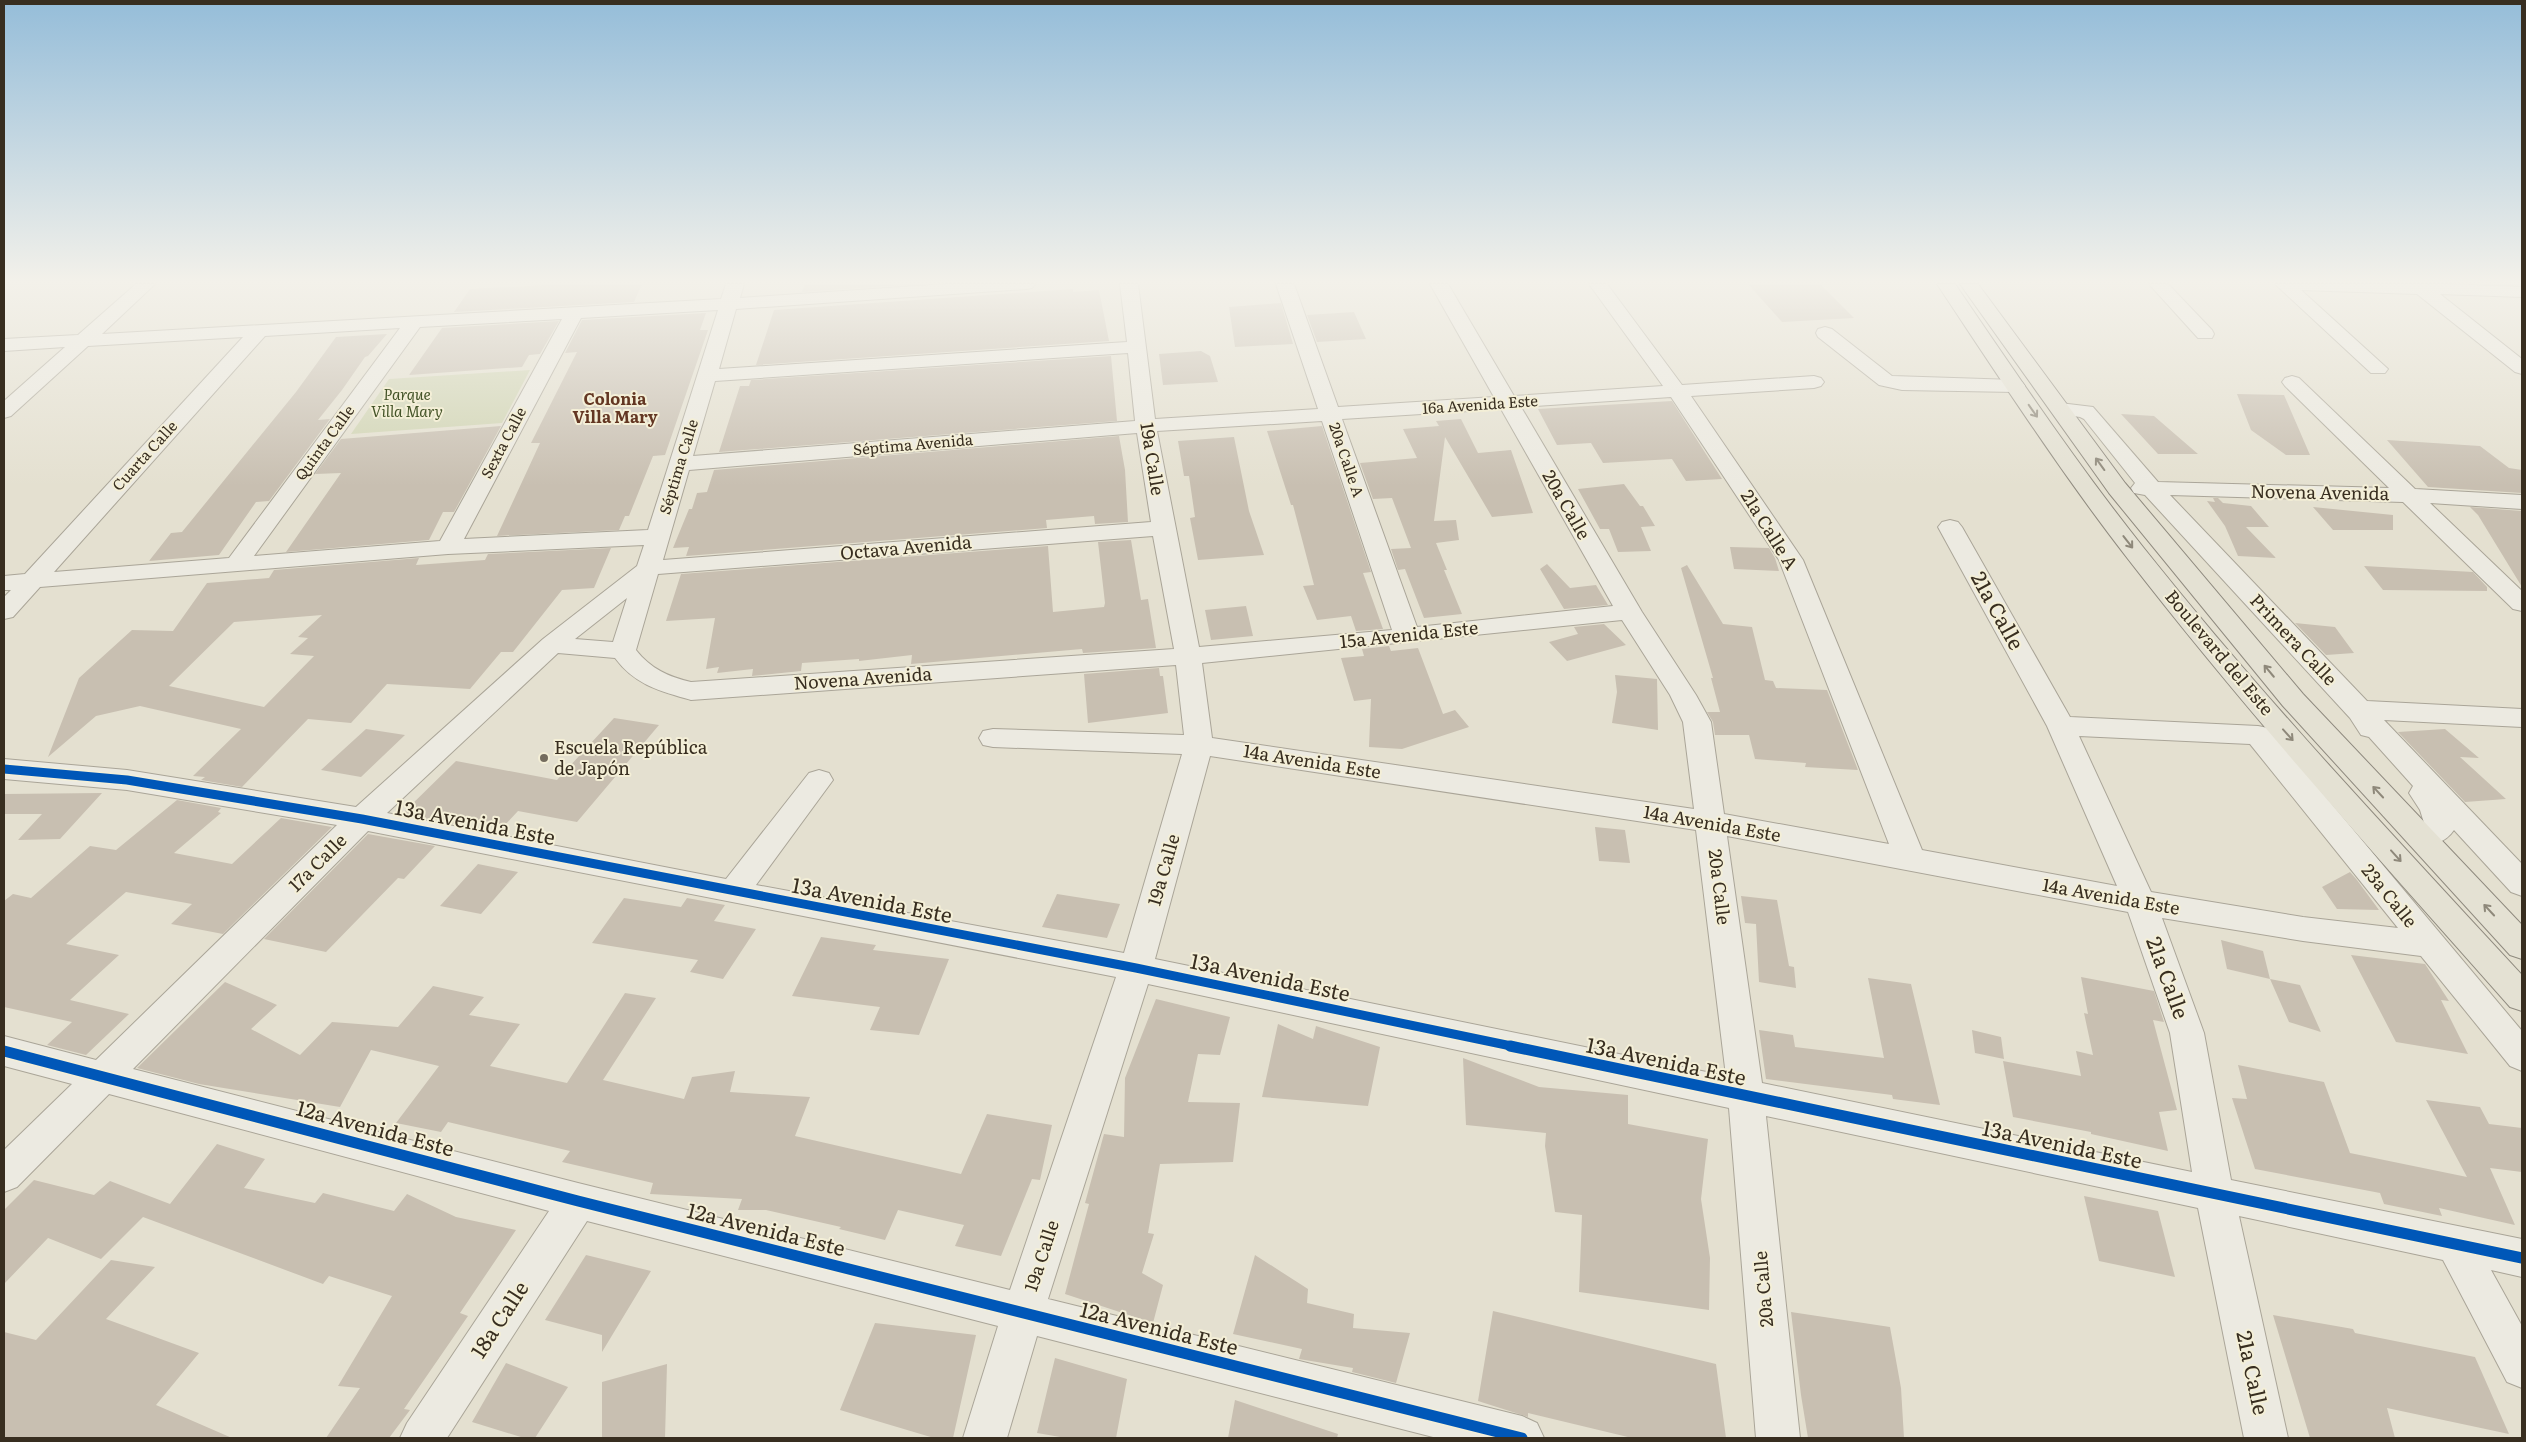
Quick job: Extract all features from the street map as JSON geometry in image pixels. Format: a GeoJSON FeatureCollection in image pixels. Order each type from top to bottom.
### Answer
{"type":"FeatureCollection","features":[{"type":"Feature","properties":{"kind":"main road","name":"Boulevard del Este"},"geometry":{"type":"LineString","coordinates":[[1992,351],[2084,486],[2255,698],[2522,997]]}},
{"type":"Feature","properties":{"kind":"main road"},"geometry":{"type":"LineString","coordinates":[[2018,351],[2117,488],[2293,700],[2522,946]]}},
{"type":"Feature","properties":{"kind":"street"},"geometry":{"type":"LineString","coordinates":[[4,412],[71,351]]}},
{"type":"Feature","properties":{"kind":"street","name":"Cuarta Calle"},"geometry":{"type":"LineString","coordinates":[[4,612],[240,351]]}},
{"type":"Feature","properties":{"kind":"street","name":"Quinta Calle"},"geometry":{"type":"LineString","coordinates":[[236,564],[392,351]]}},
{"type":"Feature","properties":{"kind":"street","name":"Sexta Calle"},"geometry":{"type":"LineString","coordinates":[[448,547],[553,351]]}},
{"type":"Feature","properties":{"kind":"street","name":"Séptima Calle"},"geometry":{"type":"LineString","coordinates":[[624,651],[715,351]]}},
{"type":"Feature","properties":{"kind":"street"},"geometry":{"type":"LineString","coordinates":[[707,376],[1074,351]]}},
{"type":"Feature","properties":{"kind":"street","name":"19a Calle"},"geometry":{"type":"LineString","coordinates":[[985,1438],[1023,1313],[1136,968],[1199,745],[1188,656],[1163,528],[1146,426],[1138,351]]}},
{"type":"Feature","properties":{"kind":"street","name":"20a Calle A"},"geometry":{"type":"LineString","coordinates":[[1308,351],[1407,636]]}},
{"type":"Feature","properties":{"kind":"street","name":"20a Calle"},"geometry":{"type":"LineString","coordinates":[[1477,351],[1629,612],[1683,695],[1697,722],[1746,1096],[1778,1438]]}},
{"type":"Feature","properties":{"kind":"street","name":"21a Calle A"},"geometry":{"type":"LineString","coordinates":[[1648,351],[1677,391],[1791,560],[1910,861]]}},
{"type":"Feature","properties":{"kind":"street"},"geometry":{"type":"LineString","coordinates":[[1848,351],[1886,381],[1902,384],[2015,386]]}},
{"type":"Feature","properties":{"kind":"street"},"geometry":{"type":"LineString","coordinates":[[2358,351],[2378,369]]}},
{"type":"Feature","properties":{"kind":"street"},"geometry":{"type":"LineString","coordinates":[[2501,351],[2522,368]]}},
{"type":"Feature","properties":{"kind":"street","name":"16a Avenida Este"},"geometry":{"type":"LineString","coordinates":[[1146,426],[1331,416],[1814,382]]}},
{"type":"Feature","properties":{"kind":"street"},"geometry":{"type":"LineString","coordinates":[[2292,382],[2522,604]]}},
{"type":"Feature","properties":{"kind":"street","name":"Primera Calle"},"geometry":{"type":"LineString","coordinates":[[2060,410],[2081,410],[2091,415],[2152,489],[2522,884]]}},
{"type":"Feature","properties":{"kind":"street","name":"Séptima Avenida"},"geometry":{"type":"LineString","coordinates":[[680,464],[1146,426]]}},
{"type":"Feature","properties":{"kind":"street","name":"Novena Avenida"},"geometry":{"type":"LineString","coordinates":[[2117,488],[2409,495],[2522,502]]}},
{"type":"Feature","properties":{"kind":"street","name":"21a Calle"},"geometry":{"type":"LineString","coordinates":[[1950,527],[2061,726],[2140,902],[2187,1033],[2215,1195],[2266,1438]]}},
{"type":"Feature","properties":{"kind":"street","name":"Octava Avenida"},"geometry":{"type":"LineString","coordinates":[[649,568],[1163,528]]}},
{"type":"Feature","properties":{"kind":"street"},"geometry":{"type":"LineString","coordinates":[[4,583],[448,547],[658,537]]}},
{"type":"Feature","properties":{"kind":"street","name":"17a Calle"},"geometry":{"type":"LineString","coordinates":[[4,1175],[106,1076],[362,819],[552,645],[649,568]]}},
{"type":"Feature","properties":{"kind":"street","name":"15a Avenida Este"},"geometry":{"type":"LineString","coordinates":[[1188,656],[1407,636],[1629,612]]}},
{"type":"Feature","properties":{"kind":"street"},"geometry":{"type":"LineString","coordinates":[[552,645],[624,651]]}},
{"type":"Feature","properties":{"kind":"street","name":"Novena Avenida"},"geometry":{"type":"LineString","coordinates":[[624,651],[636,669],[658,683],[691,691],[1188,656]]}},
{"type":"Feature","properties":{"kind":"street"},"geometry":{"type":"LineString","coordinates":[[2421,837],[2439,829],[2440,818],[2433,804],[2375,735],[2363,716],[2368,710],[2387,709],[2522,718]]}},
{"type":"Feature","properties":{"kind":"street","name":"23a Calle"},"geometry":{"type":"LineString","coordinates":[[2061,726],[2258,735],[2522,1056]]}},
{"type":"Feature","properties":{"kind":"street","name":"14a Avenida Este"},"geometry":{"type":"LineString","coordinates":[[993,738],[1199,745],[1710,822],[1910,861],[2140,902],[2303,929],[2428,944]]}},
{"type":"Feature","properties":{"kind":"street","name":"13a Avenida Este"},"geometry":{"type":"LineString","coordinates":[[4,769],[127,780],[362,819],[733,892],[1136,968],[2522,1258]]}},
{"type":"Feature","properties":{"kind":"street"},"geometry":{"type":"LineString","coordinates":[[733,892],[819,780]]}},
{"type":"Feature","properties":{"kind":"street","name":"12a Avenida Este"},"geometry":{"type":"LineString","coordinates":[[4,1051],[106,1076],[578,1201],[1522,1438]]}},
{"type":"Feature","properties":{"kind":"street","name":"18a Calle"},"geometry":{"type":"LineString","coordinates":[[422,1438],[578,1201]]}},
{"type":"Feature","properties":{"kind":"street"},"geometry":{"type":"LineString","coordinates":[[2454,1243],[2522,1367]]}},
{"type":"Feature","properties":{"kind":"green space","name":"Parque Villa Mary"},"geometry":{"type":"Polygon","coordinates":[[[530,370],[502,423],[351,434],[389,379],[530,370]]]}},
{"type":"Feature","properties":{"kind":"building"},"geometry":{"type":"Polygon","coordinates":[[[326,351],[372,351],[365,357],[318,420],[330,419],[269,501],[256,502],[219,555],[149,561],[171,533],[182,532],[296,392],[326,351]]]}},
{"type":"Feature","properties":{"kind":"building"},"geometry":{"type":"Polygon","coordinates":[[[426,351],[542,351],[540,354],[529,355],[522,367],[409,375],[426,351]]]}},
{"type":"Feature","properties":{"kind":"building"},"geometry":{"type":"Polygon","coordinates":[[[566,351],[701,351],[665,455],[653,456],[629,516],[625,516],[619,530],[497,536],[540,443],[531,443],[577,352],[565,353],[566,351]]]}},
{"type":"Feature","properties":{"kind":"building"},"geometry":{"type":"Polygon","coordinates":[[[760,351],[958,351],[756,365],[760,351]]]}},
{"type":"Feature","properties":{"kind":"building"},"geometry":{"type":"Polygon","coordinates":[[[1202,351],[1210,356],[1218,382],[1163,385],[1159,354],[1202,351]]]}},
{"type":"Feature","properties":{"kind":"building"},"geometry":{"type":"Polygon","coordinates":[[[1111,356],[1117,421],[719,452],[740,386],[749,386],[751,380],[1111,356]]]}},
{"type":"Feature","properties":{"kind":"building"},"geometry":{"type":"Polygon","coordinates":[[[2237,394],[2284,395],[2310,455],[2286,455],[2251,430],[2237,394]]]}},
{"type":"Feature","properties":{"kind":"building"},"geometry":{"type":"Polygon","coordinates":[[[1672,401],[1722,479],[1686,481],[1672,459],[1603,463],[1591,443],[1557,445],[1538,409],[1672,401]]]}},
{"type":"Feature","properties":{"kind":"building"},"geometry":{"type":"Polygon","coordinates":[[[2121,414],[2154,416],[2198,454],[2158,454],[2121,414]]]}},
{"type":"Feature","properties":{"kind":"building"},"geometry":{"type":"Polygon","coordinates":[[[1461,419],[1478,453],[1511,450],[1533,513],[1492,517],[1445,437],[1434,521],[1456,520],[1459,540],[1436,543],[1447,570],[1444,570],[1462,614],[1424,618],[1405,569],[1398,570],[1391,549],[1411,548],[1392,498],[1373,499],[1360,463],[1417,458],[1403,429],[1439,426],[1436,421],[1461,419]]]}},
{"type":"Feature","properties":{"kind":"building"},"geometry":{"type":"Polygon","coordinates":[[[501,426],[454,512],[443,512],[429,540],[286,552],[341,473],[315,474],[341,439],[501,426]]]}},
{"type":"Feature","properties":{"kind":"building"},"geometry":{"type":"Polygon","coordinates":[[[1322,426],[1371,572],[1363,573],[1383,629],[1356,631],[1351,616],[1317,620],[1303,586],[1314,585],[1293,505],[1291,505],[1267,431],[1322,426]]]}},
{"type":"Feature","properties":{"kind":"building"},"geometry":{"type":"Polygon","coordinates":[[[1119,436],[1125,470],[1128,522],[1095,524],[1094,516],[1046,520],[1047,528],[686,556],[689,547],[673,548],[689,509],[692,509],[697,493],[707,492],[714,470],[1119,436]]]}},
{"type":"Feature","properties":{"kind":"building"},"geometry":{"type":"Polygon","coordinates":[[[1234,437],[1249,511],[1264,555],[1198,560],[1190,518],[1195,517],[1189,476],[1184,476],[1178,441],[1234,437]]]}},
{"type":"Feature","properties":{"kind":"building"},"geometry":{"type":"Polygon","coordinates":[[[2387,440],[2480,446],[2509,468],[2522,470],[2522,493],[2428,487],[2387,440]]]}},
{"type":"Feature","properties":{"kind":"building"},"geometry":{"type":"Polygon","coordinates":[[[1624,484],[1640,506],[1643,506],[1655,526],[1641,527],[1651,551],[1618,552],[1609,529],[1600,529],[1578,489],[1624,484]]]}},
{"type":"Feature","properties":{"kind":"building"},"geometry":{"type":"Polygon","coordinates":[[[2213,498],[2218,498],[2223,503],[2251,506],[2269,527],[2246,527],[2276,558],[2238,556],[2225,526],[2207,501],[2215,502],[2213,498]]]}},
{"type":"Feature","properties":{"kind":"building"},"geometry":{"type":"Polygon","coordinates":[[[2313,507],[2393,515],[2393,530],[2333,530],[2313,507]]]}},
{"type":"Feature","properties":{"kind":"building"},"geometry":{"type":"Polygon","coordinates":[[[2470,507],[2522,511],[2522,587],[2478,515],[2470,507]]]}},
{"type":"Feature","properties":{"kind":"building"},"geometry":{"type":"Polygon","coordinates":[[[1131,540],[1141,600],[1148,599],[1156,648],[1083,653],[1082,649],[911,664],[912,655],[859,661],[859,659],[802,663],[801,671],[752,676],[753,669],[717,673],[719,667],[706,669],[715,618],[666,621],[681,574],[1048,546],[1053,612],[1104,607],[1098,542],[1131,540]]]}},
{"type":"Feature","properties":{"kind":"building"},"geometry":{"type":"Polygon","coordinates":[[[1730,547],[1769,548],[1775,558],[1779,571],[1734,569],[1730,547]]]}},
{"type":"Feature","properties":{"kind":"building"},"geometry":{"type":"Polygon","coordinates":[[[611,548],[594,588],[562,590],[513,652],[501,652],[470,689],[387,684],[351,723],[308,719],[242,787],[201,780],[205,777],[193,776],[241,729],[140,706],[96,716],[48,757],[79,678],[132,630],[173,631],[207,583],[269,578],[274,570],[419,558],[416,565],[485,560],[488,554],[611,548]],[[322,615],[234,622],[169,686],[264,707],[314,656],[290,654],[308,638],[298,637],[322,615]]]}},
{"type":"Feature","properties":{"kind":"building"},"geometry":{"type":"Polygon","coordinates":[[[1547,564],[1570,588],[1596,585],[1608,605],[1564,609],[1540,569],[1547,564]]]}},
{"type":"Feature","properties":{"kind":"building"},"geometry":{"type":"Polygon","coordinates":[[[1687,565],[1723,624],[1752,627],[1765,680],[1773,681],[1776,688],[1827,690],[1858,770],[1805,767],[1806,763],[1755,759],[1749,735],[1715,735],[1713,722],[1707,712],[1720,712],[1711,678],[1713,678],[1681,568],[1687,565]]]}},
{"type":"Feature","properties":{"kind":"building"},"geometry":{"type":"Polygon","coordinates":[[[2364,566],[2473,572],[2487,587],[2487,591],[2383,590],[2364,566]]]}},
{"type":"Feature","properties":{"kind":"building"},"geometry":{"type":"Polygon","coordinates":[[[1246,606],[1253,636],[1211,640],[1205,610],[1246,606]]]}},
{"type":"Feature","properties":{"kind":"building"},"geometry":{"type":"Polygon","coordinates":[[[2295,623],[2335,627],[2354,653],[2326,655],[2295,623]]]}},
{"type":"Feature","properties":{"kind":"building"},"geometry":{"type":"Polygon","coordinates":[[[1604,624],[1626,645],[1567,661],[1549,642],[1578,634],[1574,627],[1604,624]]]}},
{"type":"Feature","properties":{"kind":"building"},"geometry":{"type":"Polygon","coordinates":[[[1389,646],[1391,651],[1418,648],[1443,714],[1455,710],[1469,727],[1402,749],[1369,747],[1371,699],[1354,701],[1341,658],[1364,656],[1362,649],[1389,646]]]}},
{"type":"Feature","properties":{"kind":"building"},"geometry":{"type":"Polygon","coordinates":[[[1159,668],[1160,676],[1163,676],[1168,713],[1088,723],[1084,674],[1159,668]]]}},
{"type":"Feature","properties":{"kind":"building"},"geometry":{"type":"Polygon","coordinates":[[[1615,675],[1657,679],[1658,730],[1612,723],[1617,692],[1615,675]]]}},
{"type":"Feature","properties":{"kind":"building"},"geometry":{"type":"Polygon","coordinates":[[[614,718],[659,725],[577,822],[518,811],[505,825],[463,817],[456,824],[402,814],[456,761],[557,780],[614,718]]]}},
{"type":"Feature","properties":{"kind":"building"},"geometry":{"type":"Polygon","coordinates":[[[366,729],[405,735],[361,777],[321,770],[366,729]]]}},
{"type":"Feature","properties":{"kind":"building"},"geometry":{"type":"Polygon","coordinates":[[[2445,729],[2479,758],[2460,757],[2506,799],[2465,802],[2398,732],[2445,729]]]}},
{"type":"Feature","properties":{"kind":"building"},"geometry":{"type":"Polygon","coordinates":[[[102,793],[60,839],[18,840],[42,814],[4,814],[4,794],[102,793]]]}},
{"type":"Feature","properties":{"kind":"building"},"geometry":{"type":"Polygon","coordinates":[[[177,800],[221,808],[218,812],[221,813],[174,853],[232,864],[281,818],[332,827],[223,934],[171,924],[192,904],[126,892],[66,944],[119,955],[70,1000],[129,1014],[86,1055],[47,1045],[72,1022],[4,1007],[4,901],[13,894],[31,898],[90,846],[116,850],[177,800]]]}},
{"type":"Feature","properties":{"kind":"building"},"geometry":{"type":"Polygon","coordinates":[[[1595,827],[1625,830],[1630,863],[1599,861],[1595,827]]]}},
{"type":"Feature","properties":{"kind":"building"},"geometry":{"type":"Polygon","coordinates":[[[368,834],[435,846],[404,879],[398,878],[326,952],[264,939],[368,834]]]}},
{"type":"Feature","properties":{"kind":"building"},"geometry":{"type":"Polygon","coordinates":[[[478,864],[518,872],[481,914],[440,906],[478,864]]]}},
{"type":"Feature","properties":{"kind":"building"},"geometry":{"type":"Polygon","coordinates":[[[2350,872],[2379,910],[2337,909],[2322,887],[2350,872]]]}},
{"type":"Feature","properties":{"kind":"building"},"geometry":{"type":"Polygon","coordinates":[[[1057,894],[1120,904],[1107,938],[1042,927],[1057,894]]]}},
{"type":"Feature","properties":{"kind":"building"},"geometry":{"type":"Polygon","coordinates":[[[1741,896],[1777,900],[1789,966],[1794,967],[1796,988],[1759,982],[1756,924],[1745,923],[1741,896]]]}},
{"type":"Feature","properties":{"kind":"building"},"geometry":{"type":"Polygon","coordinates":[[[624,898],[681,907],[687,898],[725,905],[714,921],[756,929],[723,979],[690,972],[698,960],[592,943],[624,898]]]}},
{"type":"Feature","properties":{"kind":"building"},"geometry":{"type":"Polygon","coordinates":[[[821,937],[876,945],[873,950],[949,959],[919,1035],[870,1030],[880,1007],[792,996],[821,937]]]}},
{"type":"Feature","properties":{"kind":"building"},"geometry":{"type":"Polygon","coordinates":[[[2221,940],[2263,951],[2270,979],[2227,969],[2221,940]]]}},
{"type":"Feature","properties":{"kind":"building"},"geometry":{"type":"Polygon","coordinates":[[[2351,955],[2425,964],[2449,1001],[2441,1000],[2468,1054],[2396,1042],[2351,955]]]}},
{"type":"Feature","properties":{"kind":"building"},"geometry":{"type":"Polygon","coordinates":[[[2081,977],[2154,991],[2164,1022],[2153,1020],[2177,1110],[2159,1112],[2168,1151],[2091,1134],[2091,1132],[2013,1117],[2003,1061],[2081,1076],[2076,1051],[2093,1055],[2084,1013],[2088,1014],[2081,977]]]}},
{"type":"Feature","properties":{"kind":"building"},"geometry":{"type":"Polygon","coordinates":[[[1868,978],[1911,984],[1940,1105],[1893,1099],[1892,1095],[1766,1079],[1759,1030],[1793,1035],[1795,1047],[1884,1058],[1868,978]]]}},
{"type":"Feature","properties":{"kind":"building"},"geometry":{"type":"Polygon","coordinates":[[[2270,979],[2300,985],[2321,1032],[2289,1022],[2270,979]]]}},
{"type":"Feature","properties":{"kind":"building"},"geometry":{"type":"Polygon","coordinates":[[[225,982],[277,1005],[251,1029],[300,1055],[332,1022],[398,1027],[433,986],[484,997],[469,1015],[520,1024],[490,1066],[567,1083],[625,993],[656,998],[603,1080],[684,1099],[692,1077],[735,1071],[730,1092],[810,1097],[795,1136],[961,1174],[987,1114],[1052,1125],[1040,1180],[1032,1179],[1001,1256],[955,1246],[964,1225],[898,1210],[885,1240],[839,1229],[841,1227],[766,1210],[738,1210],[742,1199],[650,1194],[653,1183],[562,1162],[570,1151],[448,1122],[441,1132],[396,1123],[439,1066],[371,1050],[340,1107],[199,1084],[137,1068],[225,982]]]}},
{"type":"Feature","properties":{"kind":"building"},"geometry":{"type":"Polygon","coordinates":[[[1156,999],[1230,1017],[1220,1055],[1198,1054],[1188,1102],[1240,1103],[1233,1162],[1160,1164],[1148,1233],[1154,1234],[1142,1273],[1163,1285],[1153,1323],[1065,1294],[1089,1204],[1085,1203],[1104,1134],[1124,1137],[1125,1078],[1156,999]]]}},
{"type":"Feature","properties":{"kind":"building"},"geometry":{"type":"Polygon","coordinates":[[[1278,1024],[1313,1039],[1316,1026],[1380,1047],[1368,1106],[1262,1097],[1278,1024]]]}},
{"type":"Feature","properties":{"kind":"building"},"geometry":{"type":"Polygon","coordinates":[[[1972,1030],[2001,1037],[2004,1059],[1975,1053],[1972,1030]]]}},
{"type":"Feature","properties":{"kind":"building"},"geometry":{"type":"Polygon","coordinates":[[[1463,1058],[1539,1087],[1628,1095],[1628,1124],[1708,1139],[1701,1199],[1710,1258],[1709,1310],[1579,1292],[1582,1215],[1555,1212],[1545,1146],[1546,1133],[1466,1125],[1463,1058]]]}},
{"type":"Feature","properties":{"kind":"building"},"geometry":{"type":"Polygon","coordinates":[[[2238,1065],[2324,1082],[2350,1153],[2467,1177],[2426,1100],[2480,1107],[2489,1124],[2522,1128],[2522,1172],[2490,1168],[2515,1225],[2439,1208],[2442,1216],[2384,1204],[2380,1193],[2255,1169],[2232,1098],[2247,1099],[2238,1065]]]}},
{"type":"Feature","properties":{"kind":"building"},"geometry":{"type":"Polygon","coordinates":[[[217,1144],[265,1159],[244,1188],[315,1203],[323,1193],[394,1211],[407,1194],[456,1217],[516,1230],[460,1313],[468,1316],[404,1409],[410,1410],[389,1438],[326,1438],[360,1388],[338,1386],[392,1296],[329,1276],[323,1284],[143,1217],[101,1259],[48,1238],[4,1284],[4,1210],[34,1180],[94,1195],[110,1181],[170,1204],[217,1144]]]}},
{"type":"Feature","properties":{"kind":"building"},"geometry":{"type":"Polygon","coordinates":[[[2084,1196],[2158,1211],[2175,1277],[2099,1261],[2084,1196]]]}},
{"type":"Feature","properties":{"kind":"building"},"geometry":{"type":"Polygon","coordinates":[[[586,1255],[651,1271],[602,1352],[602,1335],[545,1320],[586,1255]]]}},
{"type":"Feature","properties":{"kind":"building"},"geometry":{"type":"Polygon","coordinates":[[[1255,1255],[1308,1289],[1307,1303],[1354,1314],[1353,1328],[1410,1333],[1396,1383],[1352,1372],[1353,1368],[1299,1359],[1302,1349],[1233,1334],[1255,1255]]]}},
{"type":"Feature","properties":{"kind":"building"},"geometry":{"type":"Polygon","coordinates":[[[111,1260],[155,1267],[106,1319],[199,1353],[156,1405],[232,1438],[4,1438],[4,1332],[36,1340],[111,1260]]]}},
{"type":"Feature","properties":{"kind":"building"},"geometry":{"type":"Polygon","coordinates":[[[1493,1311],[1716,1364],[1726,1438],[1632,1438],[1528,1413],[1528,1417],[1478,1401],[1493,1311]]]}},
{"type":"Feature","properties":{"kind":"building"},"geometry":{"type":"Polygon","coordinates":[[[1791,1312],[1890,1327],[1901,1388],[1904,1438],[1808,1438],[1791,1312]]]}},
{"type":"Feature","properties":{"kind":"building"},"geometry":{"type":"Polygon","coordinates":[[[2273,1315],[2353,1329],[2355,1333],[2475,1357],[2509,1434],[2387,1408],[2395,1438],[2310,1438],[2273,1315]]]}},
{"type":"Feature","properties":{"kind":"building"},"geometry":{"type":"Polygon","coordinates":[[[875,1323],[976,1335],[953,1438],[934,1438],[840,1410],[875,1323]]]}},
{"type":"Feature","properties":{"kind":"building"},"geometry":{"type":"Polygon","coordinates":[[[1055,1358],[1127,1379],[1116,1438],[1066,1438],[1037,1433],[1055,1358]]]}},
{"type":"Feature","properties":{"kind":"building"},"geometry":{"type":"Polygon","coordinates":[[[506,1363],[568,1387],[535,1438],[524,1438],[472,1422],[506,1363]]]}},
{"type":"Feature","properties":{"kind":"building"},"geometry":{"type":"Polygon","coordinates":[[[667,1364],[665,1438],[602,1438],[602,1382],[667,1364]]]}},
{"type":"Feature","properties":{"kind":"building"},"geometry":{"type":"Polygon","coordinates":[[[1235,1400],[1338,1434],[1337,1438],[1228,1438],[1235,1400]]]}},
{"type":"Feature","properties":{"kind":"cycle path"},"geometry":{"type":"LineString","coordinates":[[4,769],[127,780],[362,819],[733,892],[1136,968],[2522,1258]]}},
{"type":"Feature","properties":{"kind":"cycle path"},"geometry":{"type":"LineString","coordinates":[[4,1051],[578,1201],[1522,1438]]}},
{"type":"Feature","properties":{"kind":"place","name":"Escuela República de Japón"},"geometry":{"type":"Point","coordinates":[544,758]}},
{"type":"Feature","properties":{"kind":"district","name":"Colonia Villa Mary"},"geometry":{"type":"Point","coordinates":[615,408]}}]}
